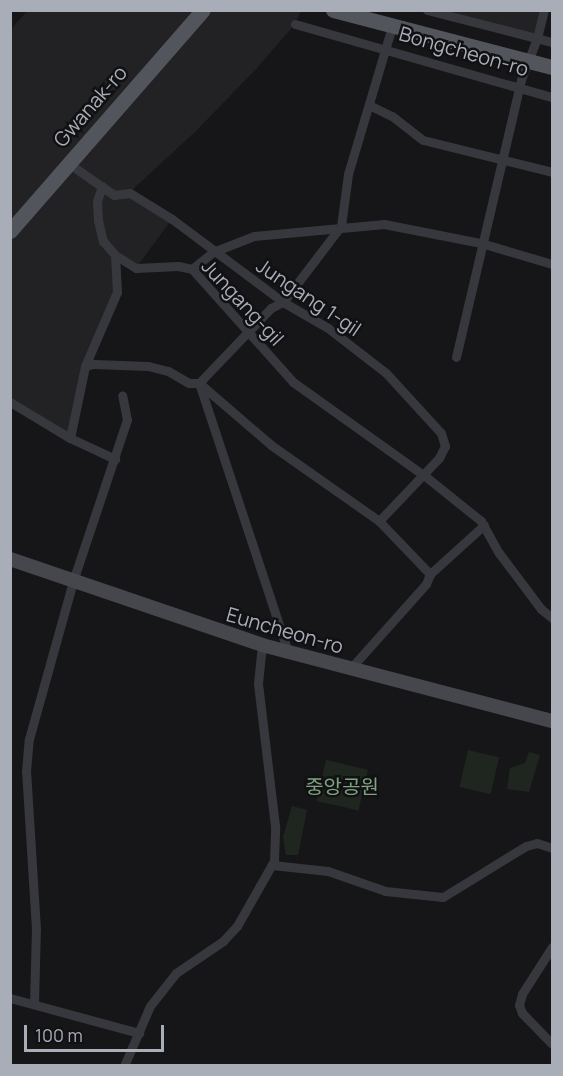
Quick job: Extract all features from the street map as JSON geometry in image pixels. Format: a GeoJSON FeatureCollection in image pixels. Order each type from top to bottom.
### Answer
{"type":"FeatureCollection","features":[{"type":"Feature","properties":{"kind":"main road","name":"Gwanak-ro"},"geometry":{"type":"LineString","coordinates":[[10,231],[203,10]]}},
{"type":"Feature","properties":{"kind":"main road","name":"Bongcheon-ro"},"geometry":{"type":"LineString","coordinates":[[333,10],[384,20],[552,67]]}},
{"type":"Feature","properties":{"kind":"main road","name":"Euncheon-ro"},"geometry":{"type":"LineString","coordinates":[[10,559],[262,645],[552,721]]}},
{"type":"Feature","properties":{"kind":"street","name":"Bongcheon-ro"},"geometry":{"type":"LineString","coordinates":[[427,10],[552,42]]}},
{"type":"Feature","properties":{"kind":"street","name":"Bongcheon-ro"},"geometry":{"type":"LineString","coordinates":[[526,61],[537,38],[544,10]]}},
{"type":"Feature","properties":{"kind":"street"},"geometry":{"type":"LineString","coordinates":[[199,383],[246,332],[271,308],[283,302],[341,226],[348,174],[386,50],[384,20]]}},
{"type":"Feature","properties":{"kind":"street","name":"Bongcheon-ro"},"geometry":{"type":"LineString","coordinates":[[295,24],[552,97]]}},
{"type":"Feature","properties":{"kind":"street"},"geometry":{"type":"LineString","coordinates":[[456,357],[481,243],[526,61]]}},
{"type":"Feature","properties":{"kind":"street"},"geometry":{"type":"LineString","coordinates":[[369,105],[392,116],[423,140],[498,161],[503,160],[552,172]]}},
{"type":"Feature","properties":{"kind":"street"},"geometry":{"type":"LineString","coordinates":[[68,163],[102,186],[97,201],[98,220],[103,241],[115,255],[117,292],[85,366],[70,438]]}},
{"type":"Feature","properties":{"kind":"street","name":"Jungang 1-gil"},"geometry":{"type":"LineString","coordinates":[[102,186],[114,195],[130,193],[172,219],[213,252],[283,302],[328,328],[386,374],[441,433],[445,443],[442,453],[425,476]]}},
{"type":"Feature","properties":{"kind":"street"},"geometry":{"type":"LineString","coordinates":[[192,268],[213,252],[254,236],[341,226],[384,224],[481,243],[552,264]]}},
{"type":"Feature","properties":{"kind":"street","name":"Jungang-gil"},"geometry":{"type":"LineString","coordinates":[[115,255],[136,268],[178,266],[192,268],[246,332],[306,393],[425,476],[484,525],[499,553],[551,614]]}},
{"type":"Feature","properties":{"kind":"street"},"geometry":{"type":"LineString","coordinates":[[85,366],[94,364],[148,366],[168,371],[189,383],[199,383],[271,445],[289,455],[379,521],[430,574]]}},
{"type":"Feature","properties":{"kind":"street"},"geometry":{"type":"LineString","coordinates":[[199,383],[288,652]]}},
{"type":"Feature","properties":{"kind":"street"},"geometry":{"type":"LineString","coordinates":[[34,1003],[36,928],[27,758],[40,695],[73,581],[127,420],[122,395]]}},
{"type":"Feature","properties":{"kind":"street"},"geometry":{"type":"LineString","coordinates":[[10,402],[70,438],[115,459]]}},
{"type":"Feature","properties":{"kind":"street"},"geometry":{"type":"LineString","coordinates":[[379,521],[425,476]]}},
{"type":"Feature","properties":{"kind":"street"},"geometry":{"type":"LineString","coordinates":[[350,669],[426,584],[430,574],[484,525]]}},
{"type":"Feature","properties":{"kind":"street"},"geometry":{"type":"LineString","coordinates":[[124,1065],[150,1006],[176,973],[223,941],[237,926],[272,865],[275,850],[275,826],[258,683],[262,645]]}},
{"type":"Feature","properties":{"kind":"street"},"geometry":{"type":"LineString","coordinates":[[272,865],[328,871],[385,891],[442,897],[526,846],[537,843],[552,848]]}},
{"type":"Feature","properties":{"kind":"street"},"geometry":{"type":"LineString","coordinates":[[552,947],[522,994],[519,1005],[522,1013],[552,1044]]}},
{"type":"Feature","properties":{"kind":"street"},"geometry":{"type":"LineString","coordinates":[[10,998],[139,1033]]}},
{"type":"Feature","properties":{"kind":"shaded area"},"geometry":{"type":"Polygon","coordinates":[[[27,11],[301,11],[295,24],[257,68],[196,131],[130,192],[172,219],[136,268],[116,256],[117,292],[85,366],[70,438],[11,402],[11,29],[27,11]]]}},
{"type":"Feature","properties":{"kind":"shaded area"},"geometry":{"type":"Polygon","coordinates":[[[427,11],[544,11],[537,38],[427,11]]]}},
{"type":"Feature","properties":{"kind":"green space"},"geometry":{"type":"Polygon","coordinates":[[[468,750],[499,757],[491,794],[459,787],[468,750]]]}},
{"type":"Feature","properties":{"kind":"green space"},"geometry":{"type":"Polygon","coordinates":[[[529,752],[540,755],[529,792],[507,789],[510,768],[525,763],[529,752]]]}},
{"type":"Feature","properties":{"kind":"green space","name":"중앙공원"},"geometry":{"type":"Polygon","coordinates":[[[326,760],[368,770],[358,811],[317,801],[326,760]]]}},
{"type":"Feature","properties":{"kind":"green space"},"geometry":{"type":"Polygon","coordinates":[[[292,806],[307,810],[298,855],[286,855],[283,837],[292,806]]]}}]}
